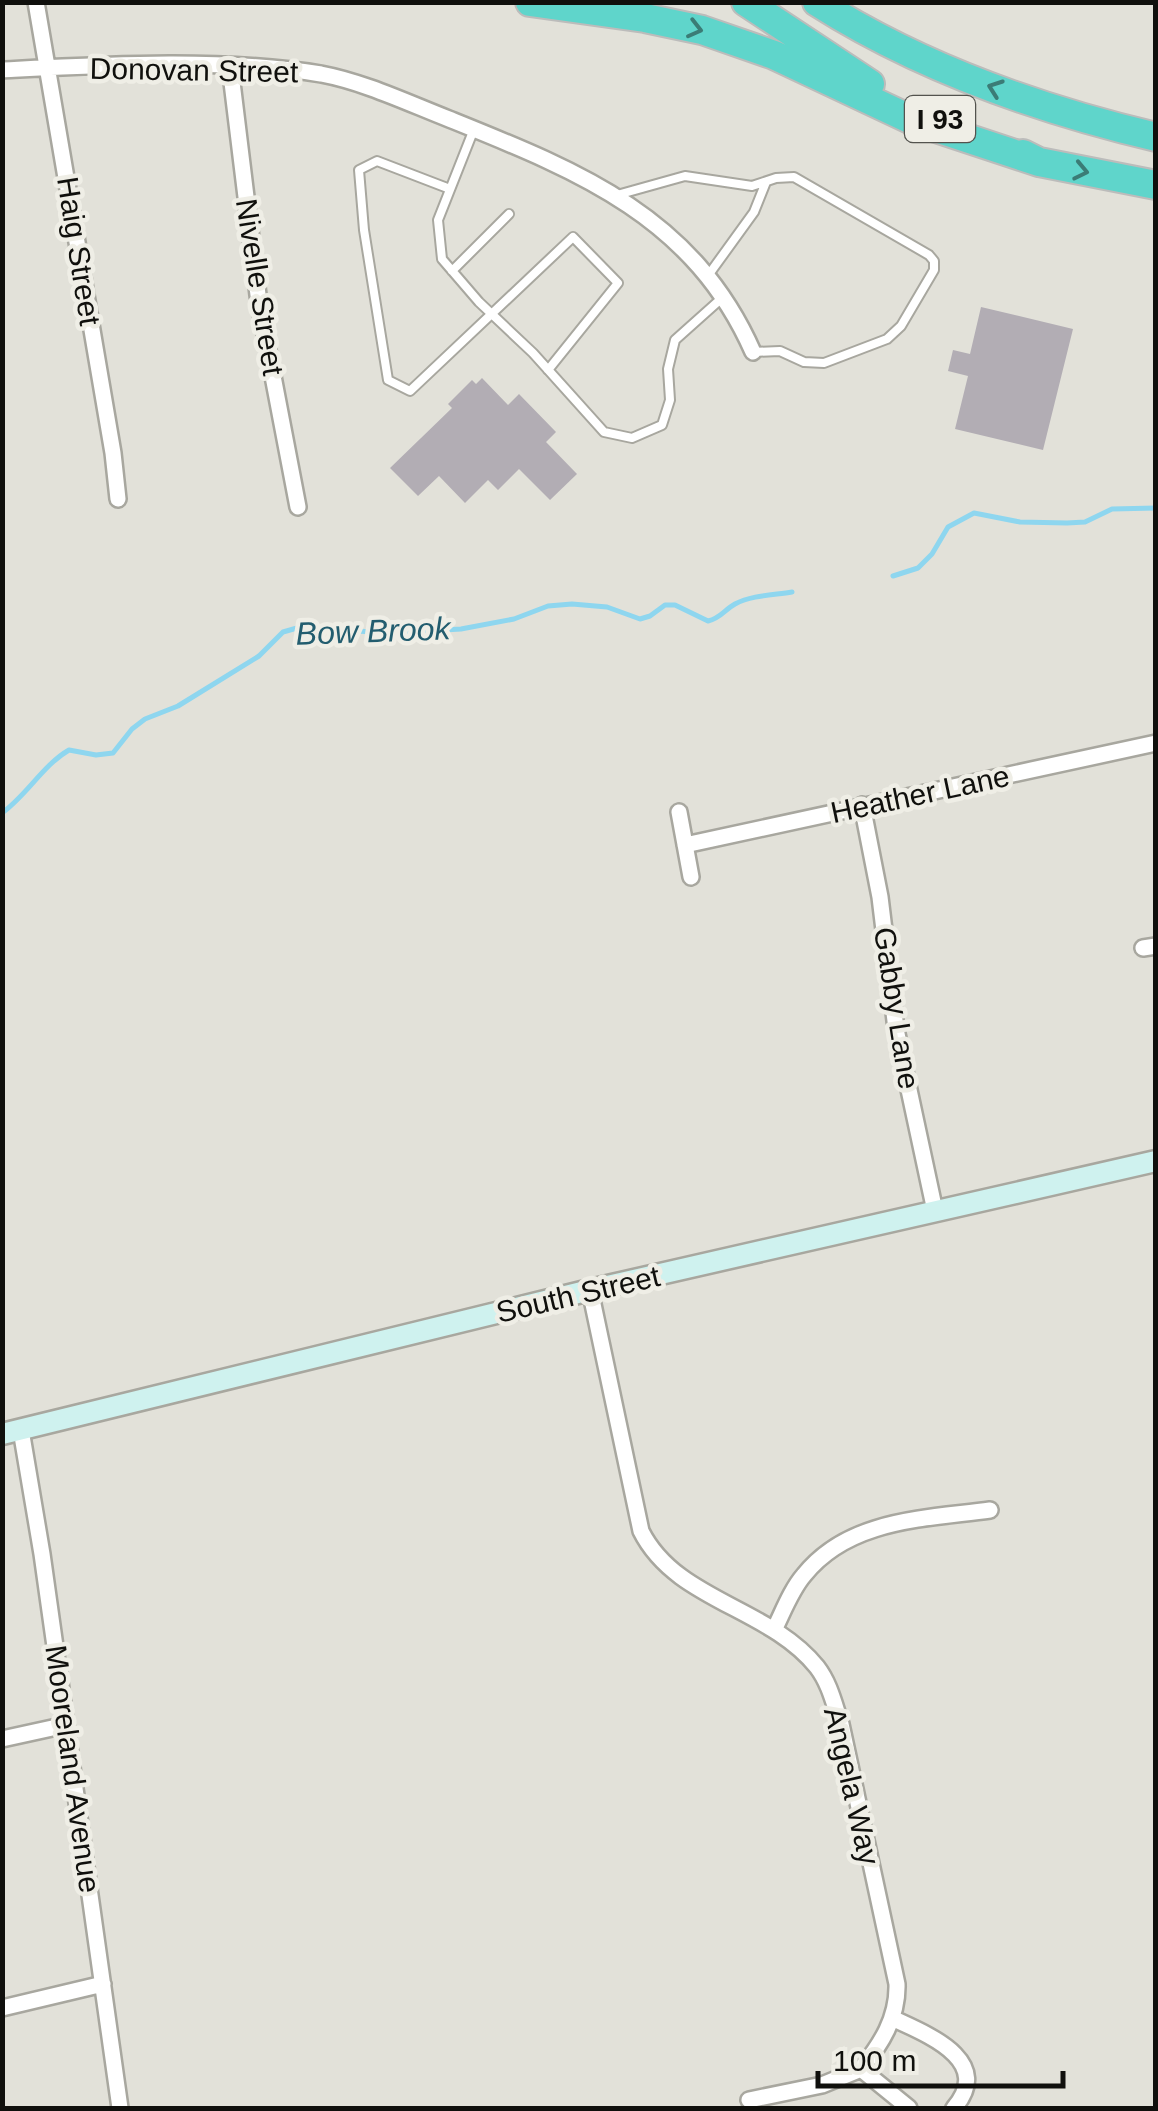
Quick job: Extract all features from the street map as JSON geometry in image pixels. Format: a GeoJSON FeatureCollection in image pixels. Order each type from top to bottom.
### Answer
{"type":"FeatureCollection","features":[{"type":"Feature","properties":{"kind":"highway"},"geometry":{"type":"LineString","coordinates":[[530,2],[702,30],[774,55],[912,120],[1040,162]]}},
{"type":"Feature","properties":{"kind":"highway","name":"I 93"},"geometry":{"type":"LineString","coordinates":[[746,2],[876,88],[1040,162],[1156,185]]}},
{"type":"Feature","properties":{"kind":"highway","name":"I 93"},"geometry":{"type":"LineString","coordinates":[[817,2],[902,48],[992,87],[1101,124],[1156,137]]}},
{"type":"Feature","properties":{"kind":"highway"},"geometry":{"type":"LineString","coordinates":[[838,2],[902,48]]}},
{"type":"Feature","properties":{"kind":"main road","name":"South Street"},"geometry":{"type":"LineString","coordinates":[[12,1432],[590,1290],[1156,1161]]}},
{"type":"Feature","properties":{"kind":"street","name":"Haig Street"},"geometry":{"type":"LineString","coordinates":[[36,2],[118,499]]}},
{"type":"Feature","properties":{"kind":"street","name":"Donovan Street"},"geometry":{"type":"LineString","coordinates":[[2,70],[230,66],[325,75],[474,129],[616,195],[655,223],[708,277]]}},
{"type":"Feature","properties":{"kind":"street","name":"Nivelle Street"},"geometry":{"type":"LineString","coordinates":[[230,66],[259,303],[298,507]]}},
{"type":"Feature","properties":{"kind":"street"},"geometry":{"type":"LineString","coordinates":[[708,277],[739,320],[753,352]]}},
{"type":"Feature","properties":{"kind":"street","name":"Heather Lane"},"geometry":{"type":"LineString","coordinates":[[685,845],[1156,744]]}},
{"type":"Feature","properties":{"kind":"street","name":"Gabby Lane"},"geometry":{"type":"LineString","coordinates":[[862,805],[880,897],[896,1030],[935,1211]]}},
{"type":"Feature","properties":{"kind":"street"},"geometry":{"type":"LineString","coordinates":[[679,812],[691,877]]}},
{"type":"Feature","properties":{"kind":"street","name":"Angela Way"},"geometry":{"type":"LineString","coordinates":[[590,1290],[641,1530],[650,1548],[678,1576],[774,1630],[807,1656],[829,1687],[841,1724],[897,1984],[892,2018],[875,2051],[860,2068]]}},
{"type":"Feature","properties":{"kind":"street","name":"Mooreland Avenue"},"geometry":{"type":"LineString","coordinates":[[12,1432],[66,1725],[120,2108]]}},
{"type":"Feature","properties":{"kind":"street"},"geometry":{"type":"LineString","coordinates":[[774,1630],[802,1576],[846,1539],[895,1523],[990,1510]]}},
{"type":"Feature","properties":{"kind":"street"},"geometry":{"type":"LineString","coordinates":[[2,1739],[66,1725]]}},
{"type":"Feature","properties":{"kind":"street"},"geometry":{"type":"LineString","coordinates":[[2,2008],[103,1984]]}},
{"type":"Feature","properties":{"kind":"street"},"geometry":{"type":"LineString","coordinates":[[892,2018],[937,2038],[959,2059],[966,2081],[964,2094],[954,2108]]}},
{"type":"Feature","properties":{"kind":"street"},"geometry":{"type":"LineString","coordinates":[[749,2100],[822,2085],[860,2068],[909,2108]]}},
{"type":"Feature","properties":{"kind":"lane"},"geometry":{"type":"LineString","coordinates":[[474,129],[438,220],[442,258],[604,432],[632,438],[662,425],[670,400],[668,368],[675,340],[722,298]]}},
{"type":"Feature","properties":{"kind":"lane"},"geometry":{"type":"LineString","coordinates":[[450,189],[377,161],[360,170],[364,230],[388,380],[410,391],[573,237],[618,283],[548,370]]}},
{"type":"Feature","properties":{"kind":"lane"},"geometry":{"type":"LineString","coordinates":[[616,195],[686,176],[704,176],[740,186],[794,177],[934,261],[934,270],[901,326],[887,339],[824,363],[804,362],[780,352],[753,352]]}},
{"type":"Feature","properties":{"kind":"lane"},"geometry":{"type":"LineString","coordinates":[[708,277],[754,212],[766,182]]}},
{"type":"Feature","properties":{"kind":"lane"},"geometry":{"type":"LineString","coordinates":[[452,270],[508,214]]}},
{"type":"Feature","properties":{"kind":"building"},"geometry":{"type":"Polygon","coordinates":[[[981,307],[1073,329],[1043,450],[955,429],[968,376],[948,371],[953,350],[970,354],[981,307]]]}},
{"type":"Feature","properties":{"kind":"building"},"geometry":{"type":"Polygon","coordinates":[[[482,378],[508,405],[519,394],[556,432],[546,442],[577,474],[550,500],[519,469],[498,490],[488,480],[465,503],[439,476],[418,496],[390,468],[452,408],[448,404],[472,380],[476,384],[482,378]]]}},
{"type":"Feature","properties":{"kind":"waterway","name":"Bow Brook"},"geometry":{"type":"LineString","coordinates":[[893,576],[918,568],[932,554],[948,527],[974,513],[1020,522],[1067,523],[1085,522],[1112,509],[1156,508]]}},
{"type":"Feature","properties":{"kind":"waterway","name":"Bow Brook"},"geometry":{"type":"LineString","coordinates":[[2,813],[69,750],[96,755],[113,753],[145,719],[178,706],[259,656],[283,632],[297,628],[395,633],[461,629],[514,619],[548,606],[572,604],[607,607],[640,619],[665,605],[675,605],[708,621],[742,601],[792,592]]}}]}
